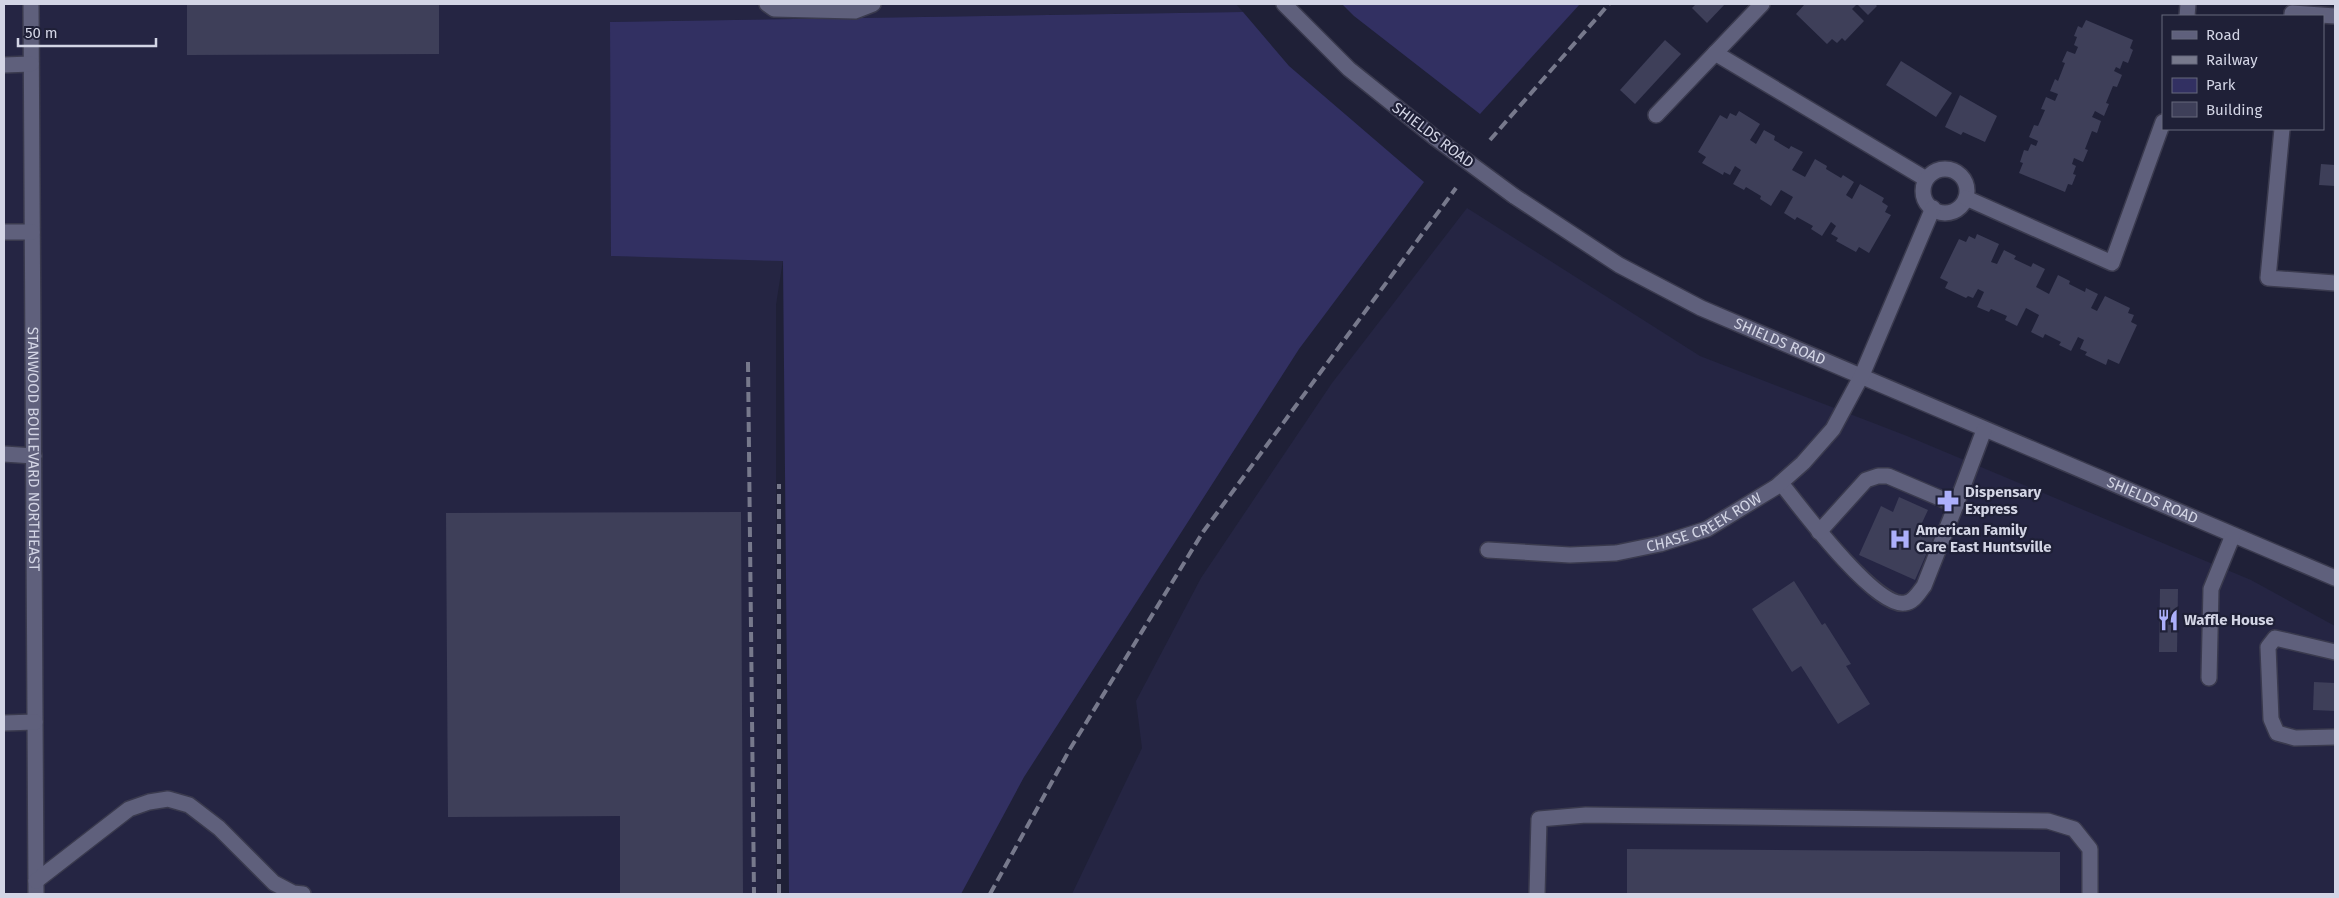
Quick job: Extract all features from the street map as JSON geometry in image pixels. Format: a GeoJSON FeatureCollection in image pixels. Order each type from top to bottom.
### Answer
{"type":"FeatureCollection","features":[{"type":"Feature","properties":{"kind":"street","name":"STANWOOD BOULEVARD NORTHEAST"},"geometry":{"type":"LineString","coordinates":[[31,4],[36,887]]}},
{"type":"Feature","properties":{"kind":"street"},"geometry":{"type":"LineString","coordinates":[[767,4],[774,9],[855,10],[873,4]]}},
{"type":"Feature","properties":{"kind":"street","name":"SHIELDS ROAD"},"geometry":{"type":"LineString","coordinates":[[1284,4],[1349,69],[1434,137],[1514,196],[1619,265],[1701,308],[1802,353],[1862,375],[1984,430],[2335,578]]}},
{"type":"Feature","properties":{"kind":"street"},"geometry":{"type":"LineString","coordinates":[[1656,114],[1762,4]]}},
{"type":"Feature","properties":{"kind":"street"},"geometry":{"type":"LineString","coordinates":[[2292,15],[2292,13],[2321,15]]}},
{"type":"Feature","properties":{"kind":"street"},"geometry":{"type":"LineString","coordinates":[[1715,53],[1926,179]]}},
{"type":"Feature","properties":{"kind":"street"},"geometry":{"type":"LineString","coordinates":[[4,64],[31,64]]}},
{"type":"Feature","properties":{"kind":"street"},"geometry":{"type":"LineString","coordinates":[[1966,198],[2112,263],[2162,125]]}},
{"type":"Feature","properties":{"kind":"street"},"geometry":{"type":"LineString","coordinates":[[2282,130],[2268,278],[2335,283]]}},
{"type":"Feature","properties":{"kind":"street"},"geometry":{"type":"LineString","coordinates":[[1944,169],[1957,173],[1966,184],[1966,198],[1957,209],[1950,212],[1943,212],[1933,208],[1926,200],[1924,194],[1926,179],[1937,170],[1944,169]]}},
{"type":"Feature","properties":{"kind":"street","name":"CHASE CREEK ROW"},"geometry":{"type":"LineString","coordinates":[[1488,550],[1570,555],[1616,553],[1660,544],[1707,528],[1782,483],[1833,429],[1862,375],[1933,208]]}},
{"type":"Feature","properties":{"kind":"street"},"geometry":{"type":"LineString","coordinates":[[4,232],[32,232]]}},
{"type":"Feature","properties":{"kind":"street"},"geometry":{"type":"LineString","coordinates":[[1782,483],[1819,532],[1878,593],[1891,602],[1905,604],[1917,597],[1924,586],[1984,430]]}},
{"type":"Feature","properties":{"kind":"street"},"geometry":{"type":"LineString","coordinates":[[4,454],[34,456]]}},
{"type":"Feature","properties":{"kind":"street"},"geometry":{"type":"LineString","coordinates":[[1819,532],[1866,480],[1878,476],[1888,476],[1956,505]]}},
{"type":"Feature","properties":{"kind":"street"},"geometry":{"type":"LineString","coordinates":[[2209,678],[2211,589],[2233,535]]}},
{"type":"Feature","properties":{"kind":"street"},"geometry":{"type":"LineString","coordinates":[[2335,652],[2275,638],[2268,646],[2271,719],[2278,733],[2295,738],[2335,737]]}},
{"type":"Feature","properties":{"kind":"street"},"geometry":{"type":"LineString","coordinates":[[4,723],[35,722]]}},
{"type":"Feature","properties":{"kind":"street"},"geometry":{"type":"LineString","coordinates":[[36,887],[129,809],[149,802],[168,799],[189,805],[219,828],[274,883],[294,893],[303,894]]}},
{"type":"Feature","properties":{"kind":"street"},"geometry":{"type":"LineString","coordinates":[[1536,894],[1539,819],[1586,815],[2048,822],[2074,829],[2090,848],[2090,894]]}},
{"type":"Feature","properties":{"kind":"shaded area"},"geometry":{"type":"Polygon","coordinates":[[[4,4],[1236,4],[1243,12],[610,22],[612,256],[783,260],[776,305],[776,894],[4,894],[4,4]]]}},
{"type":"Feature","properties":{"kind":"shaded area"},"geometry":{"type":"Polygon","coordinates":[[[1467,208],[1700,356],[1907,436],[2251,580],[2335,626],[2335,894],[1072,894],[1142,748],[1136,701],[1201,578],[1332,383],[1467,208]]]}},
{"type":"Feature","properties":{"kind":"green space"},"geometry":{"type":"Polygon","coordinates":[[[1342,4],[1580,4],[1480,114],[1354,16],[1342,4]]]}},
{"type":"Feature","properties":{"kind":"green space"},"geometry":{"type":"Polygon","coordinates":[[[1243,12],[1289,66],[1424,182],[1299,349],[1024,777],[961,894],[789,894],[783,261],[611,256],[610,22],[1243,12]]]}},
{"type":"Feature","properties":{"kind":"building"},"geometry":{"type":"Polygon","coordinates":[[[187,4],[439,4],[439,54],[187,55],[187,4]]]}},
{"type":"Feature","properties":{"kind":"building"},"geometry":{"type":"Polygon","coordinates":[[[1696,4],[1725,4],[1707,23],[1692,8],[1696,4]]]}},
{"type":"Feature","properties":{"kind":"building"},"geometry":{"type":"Polygon","coordinates":[[[1802,4],[1857,4],[1852,9],[1864,21],[1845,41],[1842,38],[1837,43],[1832,39],[1827,44],[1796,14],[1804,5],[1802,4]]]}},
{"type":"Feature","properties":{"kind":"building"},"geometry":{"type":"Polygon","coordinates":[[[1857,4],[1875,4],[1877,6],[1868,15],[1857,4]]]}},
{"type":"Feature","properties":{"kind":"building"},"geometry":{"type":"Polygon","coordinates":[[[2086,20],[2133,40],[2130,48],[2133,50],[2128,63],[2123,61],[2120,69],[2116,67],[2114,71],[2122,75],[2117,87],[2113,86],[2106,103],[2109,104],[2104,116],[2095,111],[2092,117],[2101,121],[2097,133],[2092,131],[2085,149],[2088,150],[2083,162],[2074,158],[2072,164],[2076,166],[2073,174],[2076,175],[2072,185],[2068,184],[2065,192],[2019,173],[2023,163],[2020,162],[2024,150],[2028,151],[2031,144],[2036,146],[2038,141],[2029,137],[2034,125],[2038,126],[2045,110],[2041,109],[2046,97],[2055,101],[2058,94],[2050,91],[2055,79],[2058,81],[2065,63],[2062,62],[2067,51],[2075,54],[2078,47],[2074,45],[2077,37],[2074,36],[2078,26],[2082,28],[2086,20]]]}},
{"type":"Feature","properties":{"kind":"building"},"geometry":{"type":"Polygon","coordinates":[[[1665,40],[1681,54],[1635,104],[1620,90],[1665,40]]]}},
{"type":"Feature","properties":{"kind":"building"},"geometry":{"type":"Polygon","coordinates":[[[1901,61],[1952,93],[1936,117],[1886,85],[1901,61]]]}},
{"type":"Feature","properties":{"kind":"building"},"geometry":{"type":"Polygon","coordinates":[[[1960,95],[1997,116],[1985,142],[1963,132],[1961,135],[1945,127],[1960,95]]]}},
{"type":"Feature","properties":{"kind":"building"},"geometry":{"type":"Polygon","coordinates":[[[1739,111],[1760,124],[1750,140],[1756,144],[1764,130],[1775,136],[1774,140],[1789,149],[1791,146],[1803,152],[1792,170],[1805,177],[1815,159],[1827,166],[1826,169],[1841,178],[1843,175],[1854,182],[1846,195],[1852,199],[1860,184],[1884,198],[1882,202],[1888,206],[1885,212],[1891,215],[1869,253],[1859,247],[1856,252],[1836,241],[1838,238],[1831,234],[1836,226],[1831,222],[1822,236],[1811,229],[1813,226],[1797,217],[1795,220],[1784,213],[1793,197],[1781,190],[1771,206],[1760,199],[1761,196],[1746,187],[1744,190],[1733,184],[1741,170],[1735,166],[1730,175],[1724,172],[1723,175],[1702,163],[1706,157],[1698,152],[1720,115],[1727,119],[1730,113],[1736,116],[1739,111]]]}},
{"type":"Feature","properties":{"kind":"building"},"geometry":{"type":"Polygon","coordinates":[[[2321,164],[2335,165],[2335,186],[2319,185],[2321,164]]]}},
{"type":"Feature","properties":{"kind":"building"},"geometry":{"type":"Polygon","coordinates":[[[1977,234],[1999,244],[1991,262],[1997,264],[2004,250],[2016,256],[2014,259],[2031,267],[2033,263],[2045,269],[2036,287],[2049,294],[2058,275],[2070,281],[2069,284],[2085,292],[2086,288],[2098,294],[2091,308],[2097,311],[2105,296],[2130,308],[2128,313],[2134,315],[2131,322],[2137,325],[2119,364],[2108,359],[2106,365],[2085,355],[2087,352],[2080,349],[2084,340],[2078,337],[2071,351],[2059,345],[2061,342],[2045,334],[2043,338],[2031,332],[2039,315],[2026,308],[2017,326],[2005,320],[2007,316],[1991,309],[1989,312],[1977,307],[1984,292],[1978,289],[1973,298],[1968,296],[1966,298],[1945,288],[1948,282],[1940,278],[1959,239],[1966,242],[1969,236],[1975,239],[1977,234]]]}},
{"type":"Feature","properties":{"kind":"building"},"geometry":{"type":"Polygon","coordinates":[[[1899,497],[1928,510],[1921,525],[1936,532],[1915,580],[1859,555],[1881,506],[1893,512],[1899,497]]]}},
{"type":"Feature","properties":{"kind":"building"},"geometry":{"type":"Polygon","coordinates":[[[741,512],[743,894],[620,894],[620,816],[448,817],[446,513],[741,512]]]}},
{"type":"Feature","properties":{"kind":"building"},"geometry":{"type":"Polygon","coordinates":[[[1794,581],[1822,625],[1825,623],[1851,664],[1846,666],[1870,704],[1838,724],[1801,666],[1792,672],[1752,609],[1794,581]]]}},
{"type":"Feature","properties":{"kind":"building","name":"Waffle House"},"geometry":{"type":"Polygon","coordinates":[[[2160,589],[2178,589],[2177,652],[2159,652],[2160,589]]]}},
{"type":"Feature","properties":{"kind":"building"},"geometry":{"type":"Polygon","coordinates":[[[2314,682],[2335,683],[2335,711],[2313,710],[2314,682]]]}},
{"type":"Feature","properties":{"kind":"building"},"geometry":{"type":"Polygon","coordinates":[[[1627,849],[2060,852],[2060,894],[1627,894],[1627,849]]]}},
{"type":"Feature","properties":{"kind":"railway"},"geometry":{"type":"LineString","coordinates":[[1490,140],[1609,4]]}},
{"type":"Feature","properties":{"kind":"railway"},"geometry":{"type":"LineString","coordinates":[[990,894],[1070,749],[1203,532],[1456,188]]}},
{"type":"Feature","properties":{"kind":"railway"},"geometry":{"type":"LineString","coordinates":[[748,362],[754,894]]}},
{"type":"Feature","properties":{"kind":"railway"},"geometry":{"type":"LineString","coordinates":[[779,484],[779,894]]}},
{"type":"Feature","properties":{"kind":"place","name":"Dispensary Express"},"geometry":{"type":"Point","coordinates":[1948,501]}},
{"type":"Feature","properties":{"kind":"place","name":"American Family Care East Huntsville"},"geometry":{"type":"Point","coordinates":[1900,539]}},
{"type":"Feature","properties":{"kind":"place","name":"Waffle House"},"geometry":{"type":"Point","coordinates":[2168,620]}}]}
